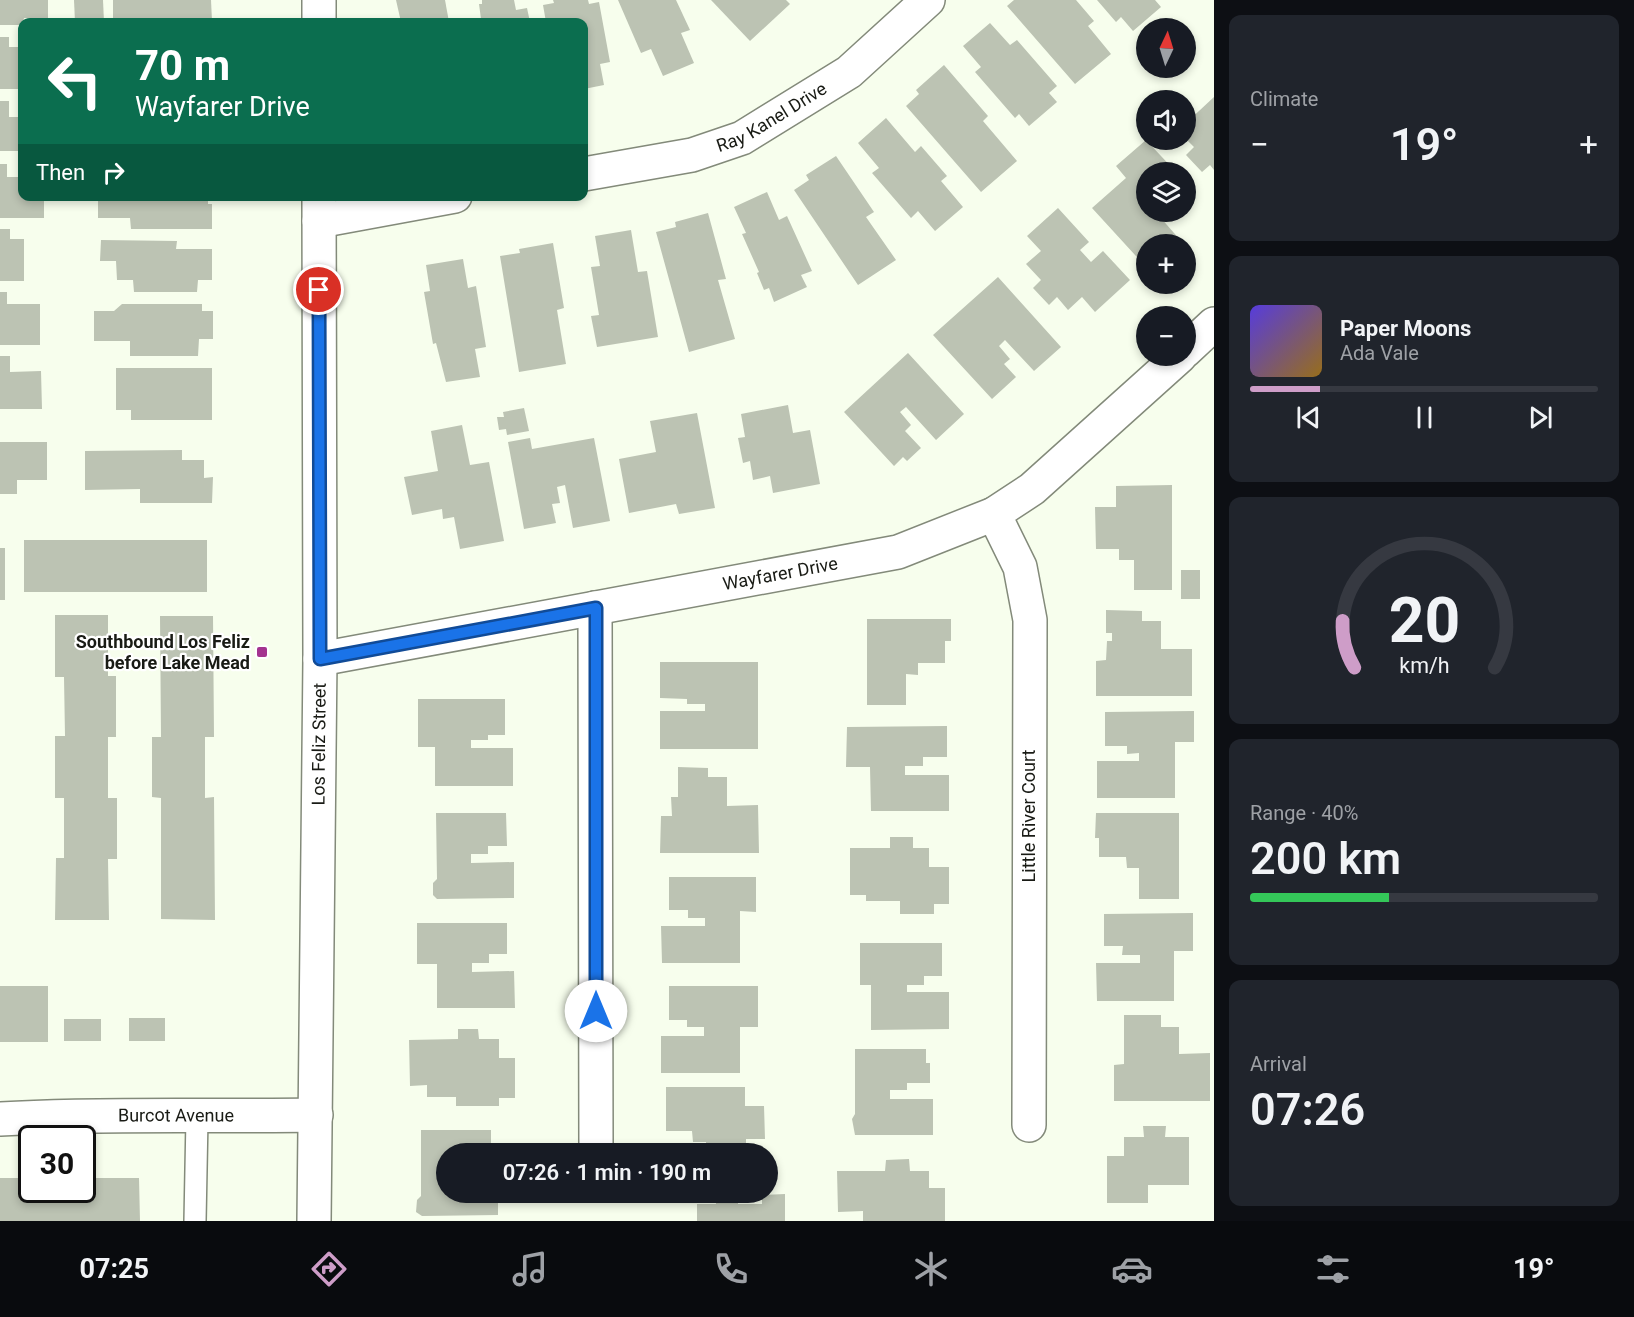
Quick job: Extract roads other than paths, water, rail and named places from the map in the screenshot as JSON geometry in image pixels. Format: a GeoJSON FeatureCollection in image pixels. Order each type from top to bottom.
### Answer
{"type":"FeatureCollection","features":[{"type":"Feature","properties":{"kind":"street"},"geometry":{"type":"LineString","coordinates":[[318,0],[319,18]]}},
{"type":"Feature","properties":{"kind":"street","name":"Ray Kanel Drive"},"geometry":{"type":"LineString","coordinates":[[588,173],[692,154],[742,138],[849,72],[928,0]]}},
{"type":"Feature","properties":{"kind":"street"},"geometry":{"type":"LineString","coordinates":[[319,209],[403,201]]}},
{"type":"Feature","properties":{"kind":"street","name":"Los Feliz Street"},"geometry":{"type":"LineString","coordinates":[[314,1221],[320,659],[319,209]]}},
{"type":"Feature","properties":{"kind":"street"},"geometry":{"type":"LineString","coordinates":[[1196,341],[1214,324]]}},
{"type":"Feature","properties":{"kind":"street","name":"Wayfarer Drive"},"geometry":{"type":"LineString","coordinates":[[320,659],[898,552],[994,514],[1032,489],[1169,366]]}},
{"type":"Feature","properties":{"kind":"street","name":"Little River Court"},"geometry":{"type":"LineString","coordinates":[[994,514],[1020,567],[1030,621],[1029,1125]]}},
{"type":"Feature","properties":{"kind":"street"},"geometry":{"type":"LineString","coordinates":[[596,608],[596,1143]]}},
{"type":"Feature","properties":{"kind":"street","name":"Burcot Avenue"},"geometry":{"type":"LineString","coordinates":[[0,1119],[66,1115],[197,1118],[316,1116]]}},
{"type":"Feature","properties":{"kind":"lane"},"geometry":{"type":"LineString","coordinates":[[195,1221],[197,1118]]}},
{"type":"Feature","properties":{"kind":"place","name":"Southbound Los Feliz before Lake Mead"},"geometry":{"type":"Point","coordinates":[262,652]}}]}
